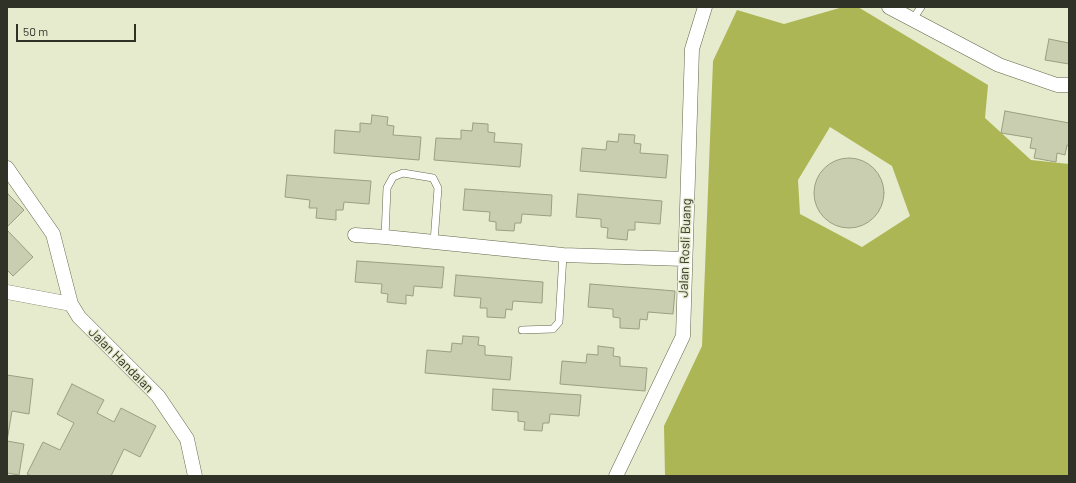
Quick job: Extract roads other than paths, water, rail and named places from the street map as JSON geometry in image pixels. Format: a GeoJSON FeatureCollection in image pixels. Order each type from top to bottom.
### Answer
{"type":"FeatureCollection","features":[{"type":"Feature","properties":{"kind":"street","name":"Jalan Rosli Buang"},"geometry":{"type":"LineString","coordinates":[[616,476],[683,336],[684,259],[692,49],[705,7]]}},
{"type":"Feature","properties":{"kind":"street"},"geometry":{"type":"LineString","coordinates":[[889,7],[917,13],[999,65],[1057,85],[1069,85]]}},
{"type":"Feature","properties":{"kind":"street"},"geometry":{"type":"LineString","coordinates":[[7,168],[53,234],[70,304],[7,292]]}},
{"type":"Feature","properties":{"kind":"street"},"geometry":{"type":"LineString","coordinates":[[355,235],[385,236],[563,255],[684,259]]}},
{"type":"Feature","properties":{"kind":"street","name":"Jalan Handalan"},"geometry":{"type":"LineString","coordinates":[[70,304],[79,317],[158,396],[187,439],[194,476]]}},
{"type":"Feature","properties":{"kind":"lane"},"geometry":{"type":"LineString","coordinates":[[385,236],[387,188],[393,177],[403,173],[433,178],[438,188],[434,242]]}},
{"type":"Feature","properties":{"kind":"lane"},"geometry":{"type":"LineString","coordinates":[[522,330],[553,329],[558,322],[563,255]]}}]}
